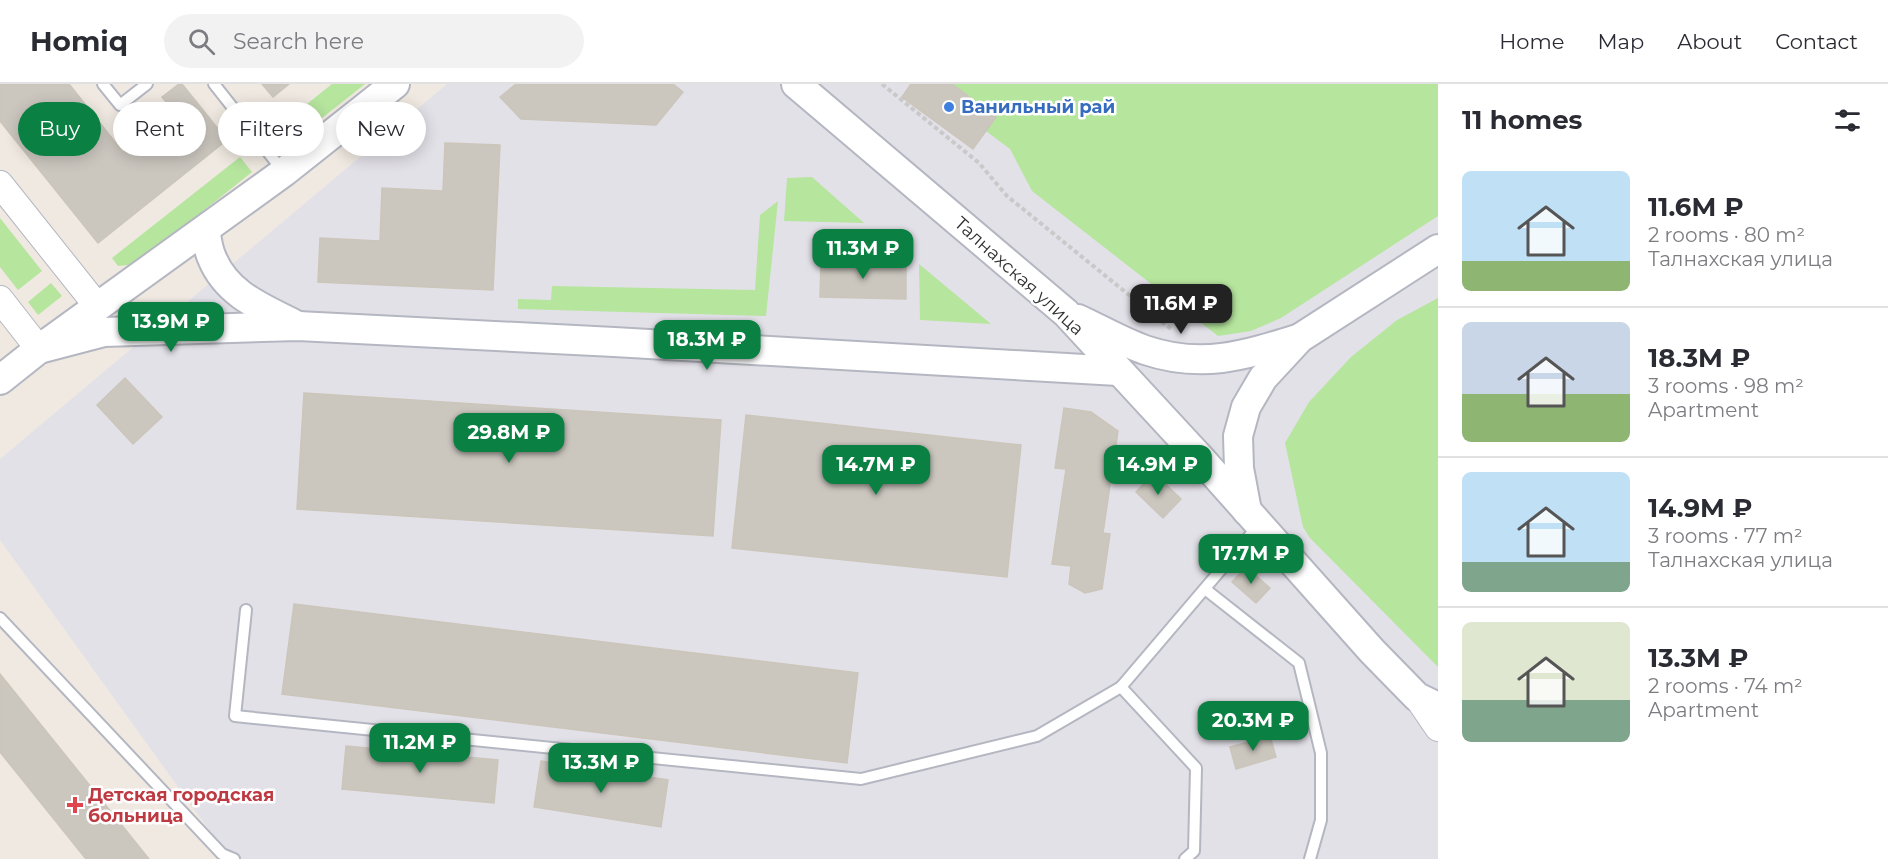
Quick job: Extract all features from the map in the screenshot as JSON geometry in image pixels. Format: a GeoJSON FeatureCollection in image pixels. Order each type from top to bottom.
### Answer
{"type":"FeatureCollection","features":[{"type":"Feature","properties":{"kind":"main road"},"geometry":{"type":"LineString","coordinates":[[0,380],[39,349],[284,172],[395,84]]}},
{"type":"Feature","properties":{"kind":"main road","name":"Талнахская улица"},"geometry":{"type":"LineString","coordinates":[[796,84],[1066,312],[1372,651],[1432,714]]}},
{"type":"Feature","properties":{"kind":"main road"},"geometry":{"type":"LineString","coordinates":[[205,230],[212,258],[228,285],[249,302],[298,326]]}},
{"type":"Feature","properties":{"kind":"main road"},"geometry":{"type":"LineString","coordinates":[[1253,519],[1239,468],[1238,436],[1246,407],[1263,378],[1300,338],[1438,249]]}},
{"type":"Feature","properties":{"kind":"main road"},"geometry":{"type":"LineString","coordinates":[[1066,312],[1144,350],[1182,359],[1215,360],[1248,355],[1300,338]]}},
{"type":"Feature","properties":{"kind":"main road"},"geometry":{"type":"LineString","coordinates":[[39,349],[104,332],[298,326],[1118,371]]}},
{"type":"Feature","properties":{"kind":"street"},"geometry":{"type":"LineString","coordinates":[[0,184],[98,307]]}},
{"type":"Feature","properties":{"kind":"street"},"geometry":{"type":"LineString","coordinates":[[0,300],[39,349]]}},
{"type":"Feature","properties":{"kind":"lane"},"geometry":{"type":"LineString","coordinates":[[103,84],[120,105],[147,84]]}},
{"type":"Feature","properties":{"kind":"lane"},"geometry":{"type":"LineString","coordinates":[[214,84],[284,172]]}},
{"type":"Feature","properties":{"kind":"lane"},"geometry":{"type":"LineString","coordinates":[[246,610],[235,716],[861,779],[1037,736],[1121,687],[1205,589],[1253,519]]}},
{"type":"Feature","properties":{"kind":"lane"},"geometry":{"type":"LineString","coordinates":[[1205,589],[1299,663],[1321,753],[1321,820],[1310,859]]}},
{"type":"Feature","properties":{"kind":"lane"},"geometry":{"type":"LineString","coordinates":[[0,618],[222,854],[234,859]]}},
{"type":"Feature","properties":{"kind":"lane"},"geometry":{"type":"LineString","coordinates":[[1121,687],[1196,768],[1194,851],[1185,859]]}},
{"type":"Feature","properties":{"kind":"path"},"geometry":{"type":"LineString","coordinates":[[882,84],[979,163],[1007,196],[1175,333]]}},
{"type":"Feature","properties":{"kind":"shaded area"},"geometry":{"type":"Polygon","coordinates":[[[447,84],[969,84],[1438,144],[1438,859],[230,859],[0,540],[0,459],[361,156],[426,156],[426,102],[447,84]]]}},
{"type":"Feature","properties":{"kind":"green space"},"geometry":{"type":"Polygon","coordinates":[[[332,84],[365,84],[342,102],[336,102],[336,107],[324,116],[324,102],[310,102],[332,84]]]}},
{"type":"Feature","properties":{"kind":"green space"},"geometry":{"type":"Polygon","coordinates":[[[923,84],[1438,84],[1438,216],[1281,318],[1251,331],[1218,336],[1032,191],[1010,149],[923,84]]]}},
{"type":"Feature","properties":{"kind":"green space"},"geometry":{"type":"Polygon","coordinates":[[[240,157],[252,172],[137,264],[118,266],[112,258],[240,157]]]}},
{"type":"Feature","properties":{"kind":"green space"},"geometry":{"type":"Polygon","coordinates":[[[812,177],[864,223],[784,221],[787,178],[812,177]]]}},
{"type":"Feature","properties":{"kind":"green space"},"geometry":{"type":"Polygon","coordinates":[[[778,201],[766,316],[518,309],[518,299],[551,300],[552,286],[755,290],[760,215],[778,201]]]}},
{"type":"Feature","properties":{"kind":"green space"},"geometry":{"type":"Polygon","coordinates":[[[0,218],[42,271],[18,290],[0,267],[0,218]]]}},
{"type":"Feature","properties":{"kind":"green space"},"geometry":{"type":"Polygon","coordinates":[[[919,264],[991,324],[920,320],[919,264]]]}},
{"type":"Feature","properties":{"kind":"green space"},"geometry":{"type":"Polygon","coordinates":[[[51,283],[62,296],[38,315],[28,302],[51,283]]]}},
{"type":"Feature","properties":{"kind":"green space"},"geometry":{"type":"Polygon","coordinates":[[[1438,298],[1438,667],[1310,538],[1303,527],[1285,443],[1309,402],[1351,357],[1397,320],[1438,298]]]}},
{"type":"Feature","properties":{"kind":"building"},"geometry":{"type":"Polygon","coordinates":[[[0,84],[69,84],[83,102],[18,102],[18,143],[0,121],[0,84]]]}},
{"type":"Feature","properties":{"kind":"building"},"geometry":{"type":"Polygon","coordinates":[[[182,84],[196,102],[166,102],[162,97],[182,84]]]}},
{"type":"Feature","properties":{"kind":"building"},"geometry":{"type":"Polygon","coordinates":[[[262,84],[289,84],[273,97],[262,84]]]}},
{"type":"Feature","properties":{"kind":"building"},"geometry":{"type":"Polygon","coordinates":[[[516,84],[673,84],[683,92],[656,125],[521,119],[500,97],[516,84]]]}},
{"type":"Feature","properties":{"kind":"building","name":"Ванильный рай"},"geometry":{"type":"Polygon","coordinates":[[[911,84],[952,84],[996,117],[973,149],[902,97],[911,84]]]}},
{"type":"Feature","properties":{"kind":"building"},"geometry":{"type":"Polygon","coordinates":[[[206,114],[218,129],[218,147],[98,243],[28,156],[101,156],[101,124],[113,139],[113,156],[206,156],[206,114]]]}},
{"type":"Feature","properties":{"kind":"building"},"geometry":{"type":"Polygon","coordinates":[[[445,143],[500,145],[493,290],[318,282],[320,238],[380,241],[382,188],[443,191],[445,143]]]}},
{"type":"Feature","properties":{"kind":"building"},"geometry":{"type":"Polygon","coordinates":[[[821,262],[906,263],[906,299],[820,297],[821,262]]]}},
{"type":"Feature","properties":{"kind":"building"},"geometry":{"type":"Polygon","coordinates":[[[125,378],[162,417],[133,444],[97,405],[125,378]]]}},
{"type":"Feature","properties":{"kind":"building"},"geometry":{"type":"Polygon","coordinates":[[[304,393],[721,420],[713,536],[297,509],[304,393]]]}},
{"type":"Feature","properties":{"kind":"building"},"geometry":{"type":"Polygon","coordinates":[[[1064,408],[1091,412],[1118,431],[1103,533],[1110,534],[1102,589],[1085,593],[1069,584],[1071,566],[1052,564],[1066,469],[1055,468],[1064,408]]]}},
{"type":"Feature","properties":{"kind":"building"},"geometry":{"type":"Polygon","coordinates":[[[746,415],[1021,445],[1007,577],[732,548],[746,415]]]}},
{"type":"Feature","properties":{"kind":"building"},"geometry":{"type":"Polygon","coordinates":[[[1154,473],[1181,499],[1163,518],[1136,492],[1154,473]]]}},
{"type":"Feature","properties":{"kind":"building"},"geometry":{"type":"Polygon","coordinates":[[[1246,567],[1270,588],[1256,603],[1232,582],[1246,567]]]}},
{"type":"Feature","properties":{"kind":"building"},"geometry":{"type":"Polygon","coordinates":[[[294,604],[858,673],[847,763],[282,694],[294,604]]]}},
{"type":"Feature","properties":{"kind":"building","name":"Детская городская больница"},"geometry":{"type":"Polygon","coordinates":[[[0,674],[149,859],[86,859],[0,752],[0,674]]]}},
{"type":"Feature","properties":{"kind":"building"},"geometry":{"type":"Polygon","coordinates":[[[1270,736],[1276,757],[1236,769],[1230,747],[1270,736]]]}},
{"type":"Feature","properties":{"kind":"building"},"geometry":{"type":"Polygon","coordinates":[[[346,746],[498,760],[494,803],[342,789],[346,746]]]}},
{"type":"Feature","properties":{"kind":"building"},"geometry":{"type":"Polygon","coordinates":[[[541,761],[668,780],[661,827],[534,807],[541,761]]]}},
{"type":"Feature","properties":{"kind":"place","name":"Ванильный рай"},"geometry":{"type":"Point","coordinates":[949,107]}},
{"type":"Feature","properties":{"kind":"place","name":"Детская городская больница"},"geometry":{"type":"Point","coordinates":[75,805]}}]}
